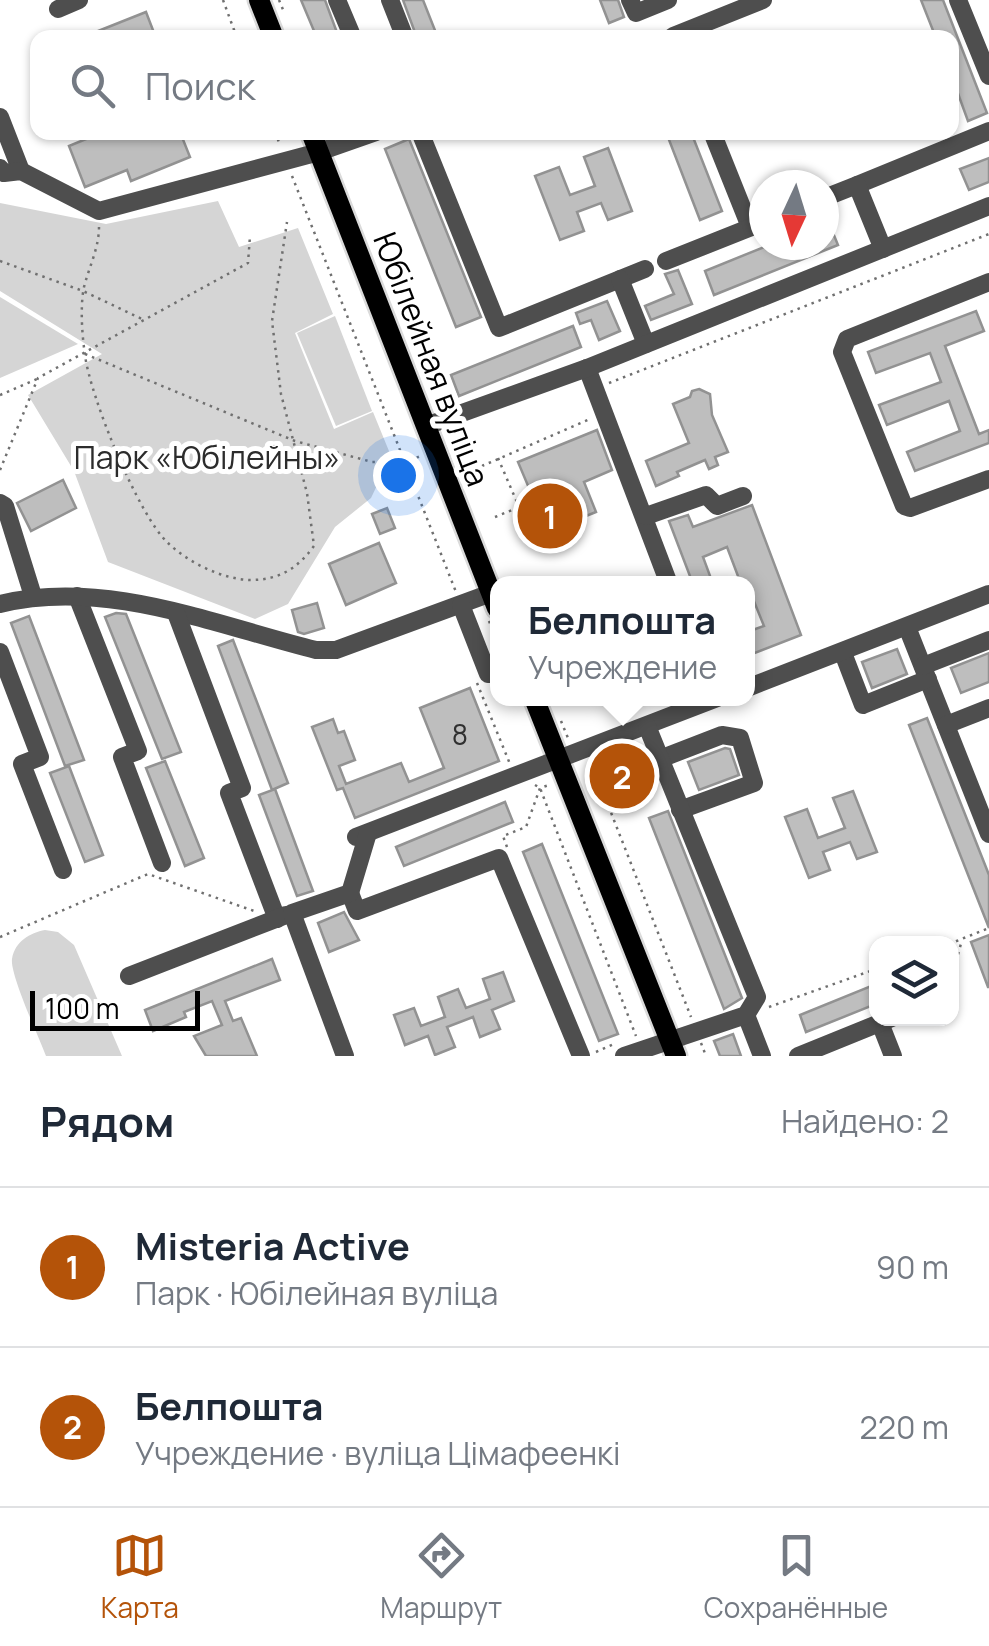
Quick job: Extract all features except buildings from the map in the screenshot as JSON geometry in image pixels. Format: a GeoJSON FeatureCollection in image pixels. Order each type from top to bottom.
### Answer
{"type":"FeatureCollection","features":[{"type":"Feature","properties":{"kind":"main road"},"geometry":{"type":"LineString","coordinates":[[259,0],[271,30]]}},
{"type":"Feature","properties":{"kind":"main road","name":"Юбілейная вуліца"},"geometry":{"type":"LineString","coordinates":[[315,142],[490,602]]}},
{"type":"Feature","properties":{"kind":"main road"},"geometry":{"type":"LineString","coordinates":[[537,706],[673,1048]]}},
{"type":"Feature","properties":{"kind":"street"},"geometry":{"type":"LineString","coordinates":[[58,8],[80,0]]}},
{"type":"Feature","properties":{"kind":"street"},"geometry":{"type":"LineString","coordinates":[[337,0],[350,30]]}},
{"type":"Feature","properties":{"kind":"street"},"geometry":{"type":"LineString","coordinates":[[390,0],[402,30]]}},
{"type":"Feature","properties":{"kind":"street"},"geometry":{"type":"LineString","coordinates":[[630,0],[636,13],[664,2],[671,30]]}},
{"type":"Feature","properties":{"kind":"street"},"geometry":{"type":"LineString","coordinates":[[690,30],[763,0]]}},
{"type":"Feature","properties":{"kind":"street"},"geometry":{"type":"LineString","coordinates":[[958,0],[989,76]]}},
{"type":"Feature","properties":{"kind":"street"},"geometry":{"type":"LineString","coordinates":[[0,117],[22,171]]}},
{"type":"Feature","properties":{"kind":"street"},"geometry":{"type":"LineString","coordinates":[[839,191],[989,132]]}},
{"type":"Feature","properties":{"kind":"street"},"geometry":{"type":"LineString","coordinates":[[428,140],[499,328],[646,269]]}},
{"type":"Feature","properties":{"kind":"street"},"geometry":{"type":"LineString","coordinates":[[716,140],[749,208]]}},
{"type":"Feature","properties":{"kind":"street"},"geometry":{"type":"LineString","coordinates":[[0,168],[4,173],[22,171],[99,211],[286,161],[315,142]]}},
{"type":"Feature","properties":{"kind":"street"},"geometry":{"type":"LineString","coordinates":[[856,184],[882,249]]}},
{"type":"Feature","properties":{"kind":"street"},"geometry":{"type":"LineString","coordinates":[[426,426],[587,368],[989,206]]}},
{"type":"Feature","properties":{"kind":"street"},"geometry":{"type":"LineString","coordinates":[[666,261],[749,227]]}},
{"type":"Feature","properties":{"kind":"street"},"geometry":{"type":"LineString","coordinates":[[620,280],[646,344]]}},
{"type":"Feature","properties":{"kind":"street"},"geometry":{"type":"LineString","coordinates":[[989,282],[847,339],[842,352],[904,506],[910,508],[989,479]]}},
{"type":"Feature","properties":{"kind":"street"},"geometry":{"type":"LineString","coordinates":[[587,368],[667,576]]}},
{"type":"Feature","properties":{"kind":"street"},"geometry":{"type":"LineString","coordinates":[[646,516],[706,494],[717,506],[743,496]]}},
{"type":"Feature","properties":{"kind":"street"},"geometry":{"type":"LineString","coordinates":[[0,502],[5,506],[33,596]]}},
{"type":"Feature","properties":{"kind":"street"},"geometry":{"type":"LineString","coordinates":[[755,685],[989,594]]}},
{"type":"Feature","properties":{"kind":"street"},"geometry":{"type":"LineString","coordinates":[[0,604],[33,596],[78,596],[176,613],[316,650],[336,650],[461,605],[490,607]]}},
{"type":"Feature","properties":{"kind":"street"},"geometry":{"type":"LineString","coordinates":[[78,596],[138,751],[122,758],[162,863]]}},
{"type":"Feature","properties":{"kind":"street"},"geometry":{"type":"LineString","coordinates":[[461,605],[488,674]]}},
{"type":"Feature","properties":{"kind":"street"},"geometry":{"type":"LineString","coordinates":[[176,613],[242,788],[229,793],[345,1056]]}},
{"type":"Feature","properties":{"kind":"street"},"geometry":{"type":"LineString","coordinates":[[907,627],[989,834]]}},
{"type":"Feature","properties":{"kind":"street"},"geometry":{"type":"LineString","coordinates":[[843,653],[863,705],[989,640]]}},
{"type":"Feature","properties":{"kind":"street"},"geometry":{"type":"LineString","coordinates":[[0,652],[40,757],[22,764],[63,870]]}},
{"type":"Feature","properties":{"kind":"street"},"geometry":{"type":"LineString","coordinates":[[581,1056],[500,858],[357,911],[350,893],[362,835],[697,706]]}},
{"type":"Feature","properties":{"kind":"street"},"geometry":{"type":"LineString","coordinates":[[946,725],[989,708]]}},
{"type":"Feature","properties":{"kind":"street"},"geometry":{"type":"LineString","coordinates":[[629,1049],[673,1048],[696,1032],[746,1015],[756,997],[647,726]]}},
{"type":"Feature","properties":{"kind":"street"},"geometry":{"type":"LineString","coordinates":[[660,759],[722,735],[740,738],[754,784],[680,810]]}},
{"type":"Feature","properties":{"kind":"street"},"geometry":{"type":"LineString","coordinates":[[128,976],[350,893]]}},
{"type":"Feature","properties":{"kind":"street"},"geometry":{"type":"LineString","coordinates":[[746,1015],[762,1056]]}},
{"type":"Feature","properties":{"kind":"street"},"geometry":{"type":"LineString","coordinates":[[798,1056],[873,1026]]}},
{"type":"Feature","properties":{"kind":"street"},"geometry":{"type":"LineString","coordinates":[[887,1026],[893,1056]]}},
{"type":"Feature","properties":{"kind":"path"},"geometry":{"type":"LineString","coordinates":[[223,0],[234,30]]}},
{"type":"Feature","properties":{"kind":"path"},"geometry":{"type":"LineString","coordinates":[[279,0],[284,12]]}},
{"type":"Feature","properties":{"kind":"path"},"geometry":{"type":"LineString","coordinates":[[278,140],[461,605]]}},
{"type":"Feature","properties":{"kind":"path"},"geometry":{"type":"LineString","coordinates":[[99,238],[83,291],[84,353],[91,391],[147,516],[168,543],[197,563],[233,580],[270,580],[300,565],[314,546],[314,526],[281,394],[272,320],[287,222]]}},
{"type":"Feature","properties":{"kind":"path"},"geometry":{"type":"LineString","coordinates":[[595,388],[989,234]]}},
{"type":"Feature","properties":{"kind":"path"},"geometry":{"type":"LineString","coordinates":[[0,395],[248,262],[250,236]]}},
{"type":"Feature","properties":{"kind":"path"},"geometry":{"type":"LineString","coordinates":[[0,261],[83,291],[144,320]]}},
{"type":"Feature","properties":{"kind":"path"},"geometry":{"type":"LineString","coordinates":[[84,353],[295,440],[372,462],[405,462],[425,454]]}},
{"type":"Feature","properties":{"kind":"path"},"geometry":{"type":"LineString","coordinates":[[0,470],[38,378]]}},
{"type":"Feature","properties":{"kind":"path"},"geometry":{"type":"LineString","coordinates":[[475,469],[605,413]]}},
{"type":"Feature","properties":{"kind":"path"},"geometry":{"type":"LineString","coordinates":[[448,445],[463,439]]}},
{"type":"Feature","properties":{"kind":"path"},"geometry":{"type":"LineString","coordinates":[[498,458],[519,508]]}},
{"type":"Feature","properties":{"kind":"path"},"geometry":{"type":"LineString","coordinates":[[495,517],[534,501]]}},
{"type":"Feature","properties":{"kind":"path"},"geometry":{"type":"LineString","coordinates":[[488,674],[475,679],[512,768],[540,788],[629,1049],[590,1055]]}},
{"type":"Feature","properties":{"kind":"path"},"geometry":{"type":"LineString","coordinates":[[591,761],[706,1056]]}},
{"type":"Feature","properties":{"kind":"path"},"geometry":{"type":"LineString","coordinates":[[510,854],[503,836],[526,827],[540,788],[556,782]]}},
{"type":"Feature","properties":{"kind":"path"},"geometry":{"type":"LineString","coordinates":[[0,937],[148,874],[284,916]]}},
{"type":"Feature","properties":{"kind":"path"},"geometry":{"type":"LineString","coordinates":[[959,940],[989,928]]}},
{"type":"Feature","properties":{"kind":"path"},"geometry":{"type":"LineString","coordinates":[[959,952],[963,939]]}},
{"type":"Feature","properties":{"kind":"path"},"geometry":{"type":"LineString","coordinates":[[746,1015],[869,971]]}},
{"type":"Feature","properties":{"kind":"green space","name":"Парк «Юбілейны»"},"geometry":{"type":"Polygon","coordinates":[[[218,201],[239,247],[298,228],[333,314],[295,333],[334,429],[373,412],[391,456],[371,498],[335,527],[288,604],[255,619],[108,562],[74,471],[28,395],[102,354],[0,291],[0,203],[106,224],[218,201]]]}},
{"type":"Feature","properties":{"kind":"green space"},"geometry":{"type":"Polygon","coordinates":[[[0,297],[78,344],[0,378],[0,297]]]}},
{"type":"Feature","properties":{"kind":"green space"},"geometry":{"type":"Polygon","coordinates":[[[335,316],[372,411],[336,426],[297,333],[335,316]]]}},
{"type":"Feature","properties":{"kind":"green space"},"geometry":{"type":"Polygon","coordinates":[[[45,930],[58,932],[74,945],[122,1056],[46,1056],[20,992],[12,959],[24,939],[45,930]]]}},
{"type":"Feature","properties":{"kind":"place","name":"Misteria Active"},"geometry":{"type":"Point","coordinates":[550,516]}},
{"type":"Feature","properties":{"kind":"place","name":"Белпошта"},"geometry":{"type":"Point","coordinates":[622,776]}}]}
